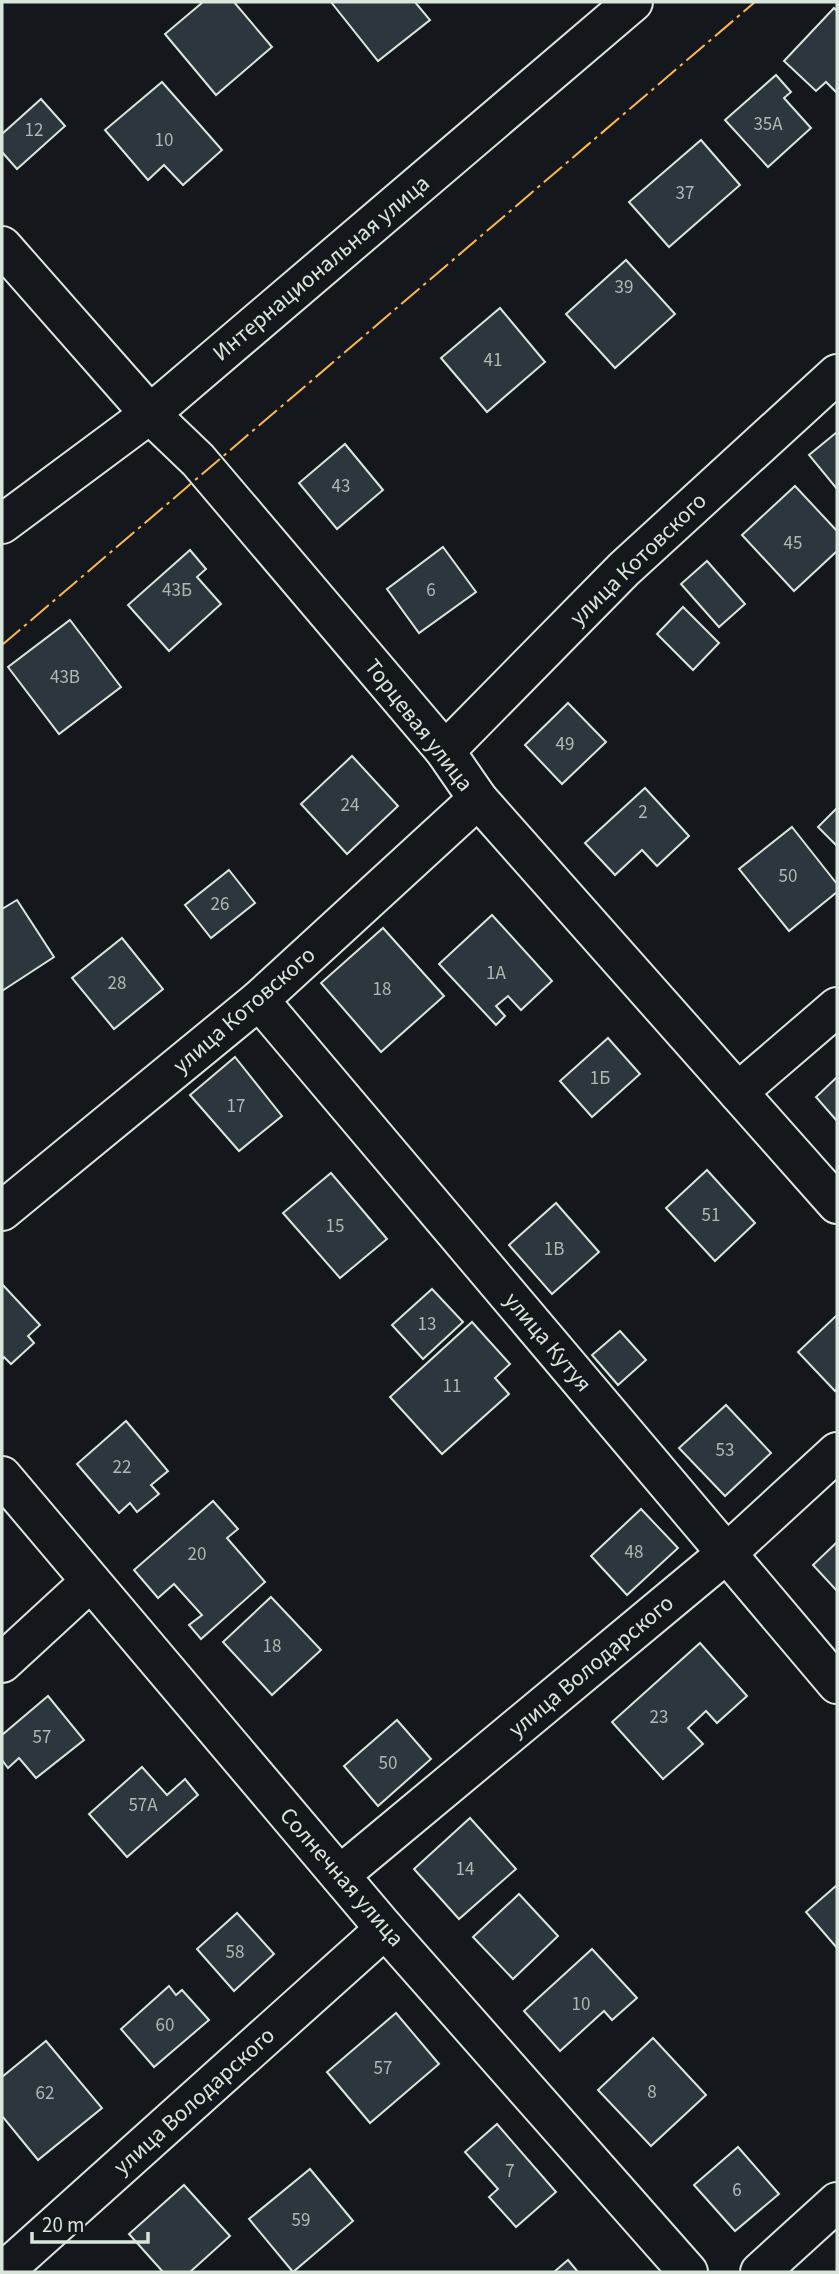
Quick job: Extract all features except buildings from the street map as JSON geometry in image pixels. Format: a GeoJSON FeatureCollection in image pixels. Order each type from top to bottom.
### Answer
{"type":"FeatureCollection","features":[{"type":"Feature","properties":{"kind":"street","name":"Интернациональная улица"},"geometry":{"type":"LineString","coordinates":[[2,524],[150,414],[633,2]]}},
{"type":"Feature","properties":{"kind":"street","name":"Торцевая улица"},"geometry":{"type":"LineString","coordinates":[[2,246],[150,414],[198,460],[446,751],[478,799],[837,1204]]}},
{"type":"Feature","properties":{"kind":"street","name":"улица Котовского"},"geometry":{"type":"LineString","coordinates":[[446,751],[624,569],[837,374]]}},
{"type":"Feature","properties":{"kind":"street","name":"улица Котовского"},"geometry":{"type":"LineString","coordinates":[[2,1211],[259,1000],[478,799]]}},
{"type":"Feature","properties":{"kind":"street","name":"улица Кутуя"},"geometry":{"type":"LineString","coordinates":[[259,1000],[837,1684]]}},
{"type":"Feature","properties":{"kind":"street"},"geometry":{"type":"LineString","coordinates":[[738,1092],[837,1007]]}},
{"type":"Feature","properties":{"kind":"street","name":"улица Володарского"},"geometry":{"type":"LineString","coordinates":[[340,1875],[726,1553],[837,1452]]}},
{"type":"Feature","properties":{"kind":"street","name":"Солнечная улица"},"geometry":{"type":"LineString","coordinates":[[2,1476],[385,1929],[688,2272]]}},
{"type":"Feature","properties":{"kind":"street"},"geometry":{"type":"LineString","coordinates":[[2,1663],[90,1582]]}},
{"type":"Feature","properties":{"kind":"street","name":"улица Володарского"},"geometry":{"type":"LineString","coordinates":[[3,2272],[385,1929]]}},
{"type":"Feature","properties":{"kind":"street"},"geometry":{"type":"LineString","coordinates":[[760,2272],[837,2202]]}},
{"type":"Feature","properties":{"kind":"power"},"geometry":{"type":"LineString","coordinates":[[2,645],[755,2]]}}]}
